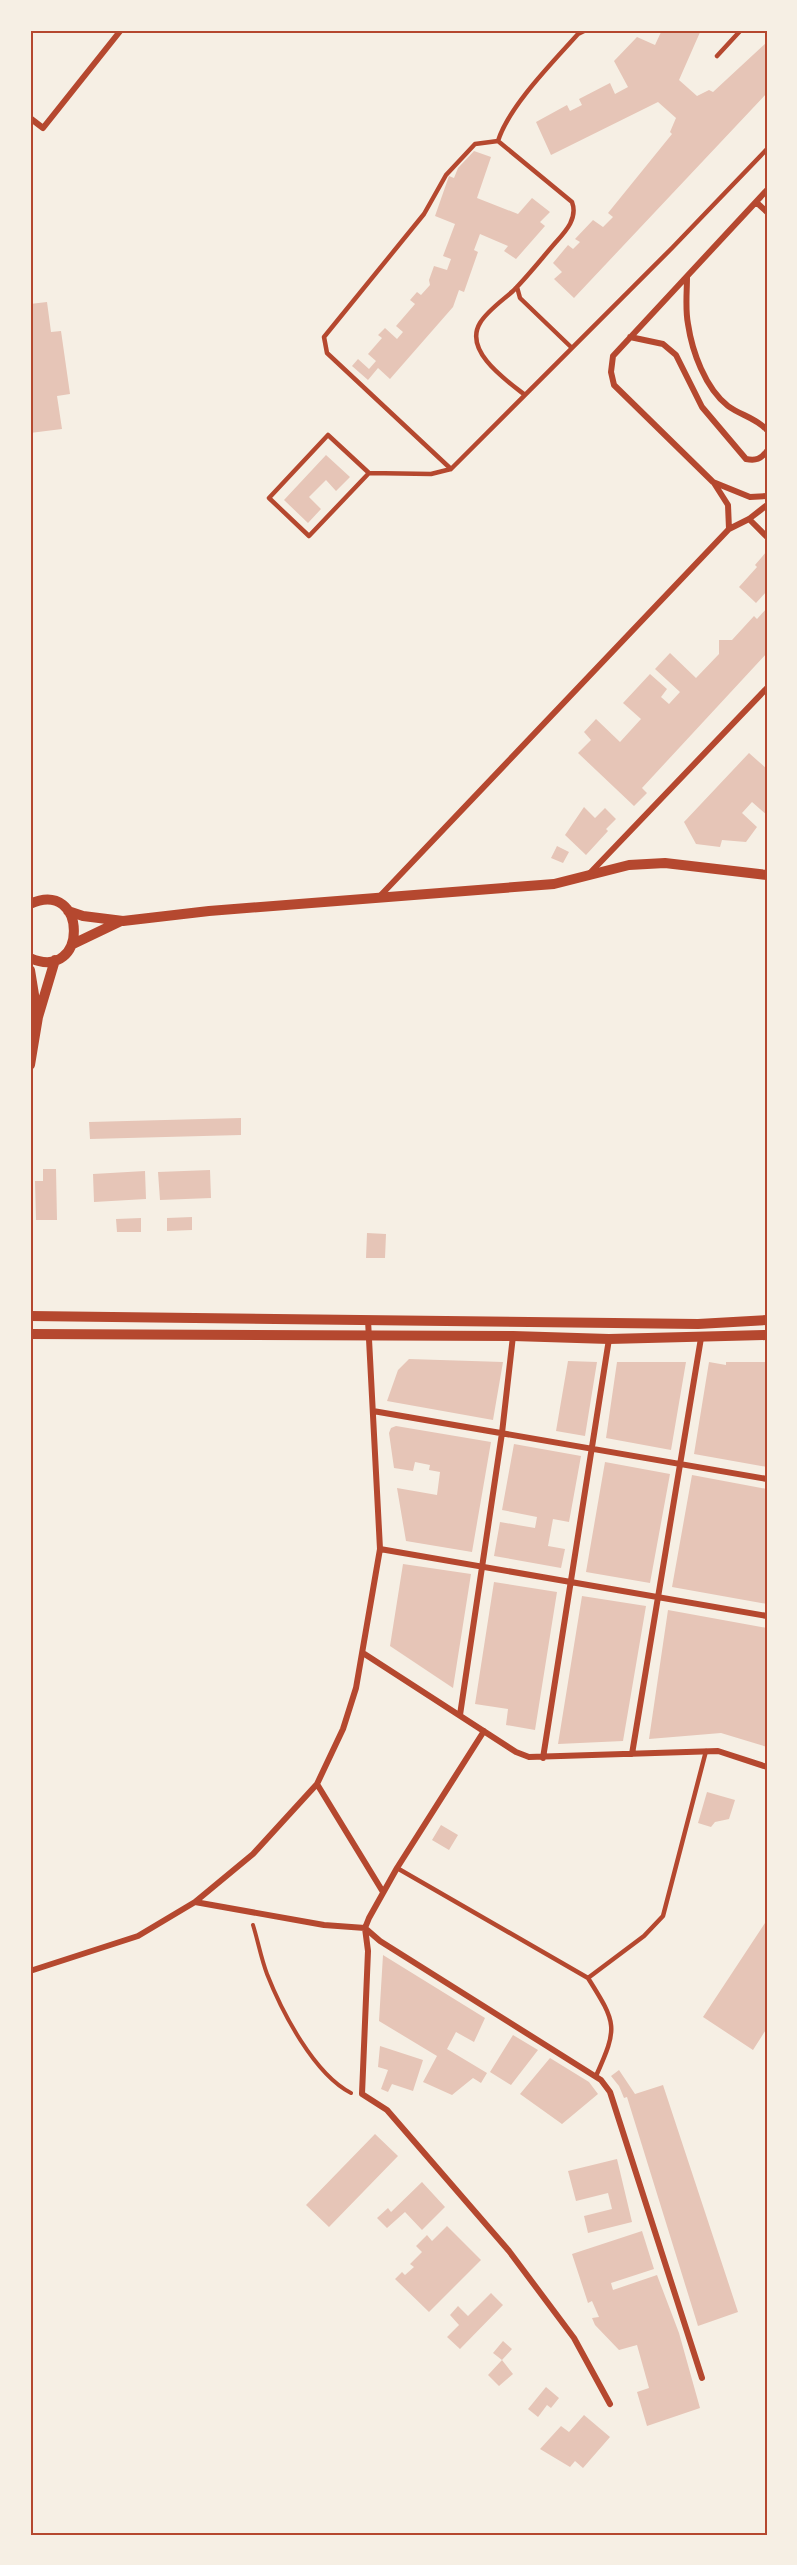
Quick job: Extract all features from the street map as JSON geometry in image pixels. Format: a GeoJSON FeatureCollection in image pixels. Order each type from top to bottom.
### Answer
{"type":"FeatureCollection","features":[{"type":"Feature","properties":{"kind":"street"},"geometry":{"type":"LineString","coordinates":[[30,118],[43,128],[121,30]]}},
{"type":"Feature","properties":{"kind":"street"},"geometry":{"type":"LineString","coordinates":[[729,529],[728,505],[713,482],[614,385],[611,372],[613,356],[767,190]]}},
{"type":"Feature","properties":{"kind":"street"},"geometry":{"type":"LineString","coordinates":[[756,202],[767,212]]}},
{"type":"Feature","properties":{"kind":"street"},"geometry":{"type":"LineString","coordinates":[[687,276],[687,323],[694,352],[713,390],[727,405],[760,423],[767,430]]}},
{"type":"Feature","properties":{"kind":"street"},"geometry":{"type":"LineString","coordinates":[[630,337],[663,344],[676,355],[702,407],[746,459],[754,461],[767,451]]}},
{"type":"Feature","properties":{"kind":"street"},"geometry":{"type":"LineString","coordinates":[[713,482],[750,497],[767,496]]}},
{"type":"Feature","properties":{"kind":"street"},"geometry":{"type":"LineString","coordinates":[[378,899],[729,529],[749,519],[767,505]]}},
{"type":"Feature","properties":{"kind":"street"},"geometry":{"type":"LineString","coordinates":[[749,519],[767,537]]}},
{"type":"Feature","properties":{"kind":"street"},"geometry":{"type":"LineString","coordinates":[[590,873],[767,688]]}},
{"type":"Feature","properties":{"kind":"street"},"geometry":{"type":"LineString","coordinates":[[30,903],[41,900],[53,901],[83,916],[123,921],[209,911],[554,884],[590,873],[629,865],[665,863],[767,875]]}},
{"type":"Feature","properties":{"kind":"street"},"geometry":{"type":"LineString","coordinates":[[68,910],[75,927],[73,944]]}},
{"type":"Feature","properties":{"kind":"street"},"geometry":{"type":"LineString","coordinates":[[30,958],[43,962],[55,960],[65,954],[73,944],[123,921]]}},
{"type":"Feature","properties":{"kind":"street"},"geometry":{"type":"LineString","coordinates":[[30,1065],[38,1017],[55,960]]}},
{"type":"Feature","properties":{"kind":"street"},"geometry":{"type":"LineString","coordinates":[[30,970],[38,1017]]}},
{"type":"Feature","properties":{"kind":"street"},"geometry":{"type":"LineString","coordinates":[[30,1316],[698,1324],[767,1320]]}},
{"type":"Feature","properties":{"kind":"street"},"geometry":{"type":"LineString","coordinates":[[30,1971],[138,1936],[195,1902],[253,1854],[317,1784],[343,1729],[356,1688],[380,1549],[368,1320]]}},
{"type":"Feature","properties":{"kind":"street"},"geometry":{"type":"LineString","coordinates":[[30,1334],[513,1336],[609,1339],[767,1335]]}},
{"type":"Feature","properties":{"kind":"street"},"geometry":{"type":"LineString","coordinates":[[460,1715],[502,1433],[513,1336]]}},
{"type":"Feature","properties":{"kind":"street"},"geometry":{"type":"LineString","coordinates":[[632,1754],[701,1338]]}},
{"type":"Feature","properties":{"kind":"street"},"geometry":{"type":"LineString","coordinates":[[543,1758],[609,1339]]}},
{"type":"Feature","properties":{"kind":"street"},"geometry":{"type":"LineString","coordinates":[[373,1411],[767,1479]]}},
{"type":"Feature","properties":{"kind":"street"},"geometry":{"type":"LineString","coordinates":[[380,1549],[767,1616]]}},
{"type":"Feature","properties":{"kind":"street"},"geometry":{"type":"LineString","coordinates":[[363,1653],[516,1752],[529,1757],[718,1751],[767,1767]]}},
{"type":"Feature","properties":{"kind":"street"},"geometry":{"type":"LineString","coordinates":[[484,1731],[397,1868],[365,1928],[368,1951],[362,2094],[387,2110],[509,2251],[574,2338],[610,2404]]}},
{"type":"Feature","properties":{"kind":"street"},"geometry":{"type":"LineString","coordinates":[[317,1784],[383,1892]]}},
{"type":"Feature","properties":{"kind":"street"},"geometry":{"type":"LineString","coordinates":[[195,1902],[324,1925],[365,1928],[381,1941],[596,2076],[610,2092],[702,2378]]}},
{"type":"Feature","properties":{"kind":"lane"},"geometry":{"type":"LineString","coordinates":[[498,141],[502,129],[539,78],[578,34],[585,30]]}},
{"type":"Feature","properties":{"kind":"lane"},"geometry":{"type":"LineString","coordinates":[[717,56],[741,30]]}},
{"type":"Feature","properties":{"kind":"lane"},"geometry":{"type":"LineString","coordinates":[[451,469],[327,353],[324,337],[424,214],[446,175],[475,144],[498,141],[572,202],[574,209],[567,229],[517,287],[480,323],[477,335],[480,351],[494,372],[525,395]]}},
{"type":"Feature","properties":{"kind":"lane"},"geometry":{"type":"LineString","coordinates":[[369,473],[309,536],[269,498],[328,435],[369,473],[431,474],[451,469],[767,149]]}},
{"type":"Feature","properties":{"kind":"lane"},"geometry":{"type":"LineString","coordinates":[[517,287],[520,298],[572,348]]}},
{"type":"Feature","properties":{"kind":"lane"},"geometry":{"type":"LineString","coordinates":[[588,1978],[645,1936],[663,1916],[706,1752]]}},
{"type":"Feature","properties":{"kind":"lane"},"geometry":{"type":"LineString","coordinates":[[397,1868],[588,1978],[612,2021],[612,2042],[596,2076]]}},
{"type":"Feature","properties":{"kind":"path"},"geometry":{"type":"LineString","coordinates":[[249,1912],[267,1974],[291,2021],[318,2065],[350,2093],[362,2094]]}},
{"type":"Feature","properties":{"kind":"building"},"geometry":{"type":"Polygon","coordinates":[[[662,30],[701,30],[679,80],[697,96],[709,90],[713,92],[767,42],[767,93],[574,298],[554,279],[562,272],[553,263],[568,245],[573,249],[580,242],[575,239],[593,220],[603,227],[613,217],[608,213],[672,134],[670,132],[676,118],[658,102],[551,155],[536,122],[567,105],[570,111],[582,105],[579,99],[610,83],[615,94],[628,87],[614,61],[637,37],[655,45],[662,30]]]}},
{"type":"Feature","properties":{"kind":"building"},"geometry":{"type":"Polygon","coordinates":[[[474,151],[491,157],[477,198],[518,214],[532,198],[550,212],[540,222],[545,226],[516,259],[504,251],[508,246],[480,234],[474,250],[478,252],[464,292],[459,290],[453,307],[390,379],[378,368],[368,380],[352,366],[358,359],[369,369],[376,361],[368,354],[382,338],[378,335],[385,328],[397,339],[403,332],[396,326],[415,304],[410,300],[417,292],[421,295],[430,285],[429,280],[434,266],[447,270],[451,259],[443,256],[455,224],[435,216],[449,176],[454,178],[458,168],[474,151]]]}},
{"type":"Feature","properties":{"kind":"building"},"geometry":{"type":"Polygon","coordinates":[[[47,302],[51,332],[61,331],[70,394],[57,396],[62,429],[30,433],[30,304],[47,302]]]}},
{"type":"Feature","properties":{"kind":"building"},"geometry":{"type":"Polygon","coordinates":[[[326,455],[350,477],[336,491],[326,480],[309,497],[321,509],[308,523],[284,500],[326,455]]]}},
{"type":"Feature","properties":{"kind":"building"},"geometry":{"type":"Polygon","coordinates":[[[767,551],[767,591],[756,603],[739,587],[757,567],[755,565],[767,551]]]}},
{"type":"Feature","properties":{"kind":"building"},"geometry":{"type":"Polygon","coordinates":[[[767,608],[767,653],[642,788],[647,793],[634,806],[578,753],[591,740],[584,732],[596,719],[620,742],[641,719],[623,703],[650,674],[667,689],[661,697],[669,704],[680,692],[655,669],[670,653],[696,678],[719,654],[719,640],[732,640],[754,616],[757,619],[767,608]]]}},
{"type":"Feature","properties":{"kind":"building"},"geometry":{"type":"Polygon","coordinates":[[[749,753],[767,769],[767,815],[752,802],[742,813],[757,827],[746,842],[722,840],[720,847],[696,844],[684,822],[749,753]]]}},
{"type":"Feature","properties":{"kind":"building"},"geometry":{"type":"Polygon","coordinates":[[[584,807],[595,818],[605,808],[616,819],[586,855],[565,835],[584,807]]]}},
{"type":"Feature","properties":{"kind":"building"},"geometry":{"type":"Polygon","coordinates":[[[557,846],[569,852],[563,863],[551,858],[557,846]]]}},
{"type":"Feature","properties":{"kind":"building"},"geometry":{"type":"Polygon","coordinates":[[[241,1118],[241,1135],[90,1139],[89,1122],[241,1118]]]}},
{"type":"Feature","properties":{"kind":"building"},"geometry":{"type":"Polygon","coordinates":[[[43,1169],[56,1169],[57,1220],[36,1220],[35,1181],[43,1181],[43,1169]]]}},
{"type":"Feature","properties":{"kind":"building"},"geometry":{"type":"Polygon","coordinates":[[[210,1170],[211,1198],[160,1200],[158,1172],[210,1170]]]}},
{"type":"Feature","properties":{"kind":"building"},"geometry":{"type":"Polygon","coordinates":[[[145,1171],[146,1199],[94,1202],[93,1174],[145,1171]]]}},
{"type":"Feature","properties":{"kind":"building"},"geometry":{"type":"Polygon","coordinates":[[[192,1217],[192,1230],[167,1231],[167,1218],[192,1217]]]}},
{"type":"Feature","properties":{"kind":"building"},"geometry":{"type":"Polygon","coordinates":[[[141,1218],[141,1232],[117,1232],[116,1219],[141,1218]]]}},
{"type":"Feature","properties":{"kind":"building"},"geometry":{"type":"Polygon","coordinates":[[[367,1233],[386,1234],[385,1258],[366,1258],[367,1233]]]}},
{"type":"Feature","properties":{"kind":"building"},"geometry":{"type":"Polygon","coordinates":[[[409,1359],[503,1362],[493,1420],[387,1401],[398,1370],[409,1359]]]}},
{"type":"Feature","properties":{"kind":"building"},"geometry":{"type":"Polygon","coordinates":[[[568,1361],[597,1362],[585,1436],[556,1431],[568,1361]]]}},
{"type":"Feature","properties":{"kind":"building"},"geometry":{"type":"Polygon","coordinates":[[[617,1362],[686,1362],[671,1450],[606,1438],[617,1362]]]}},
{"type":"Feature","properties":{"kind":"building"},"geometry":{"type":"Polygon","coordinates":[[[709,1362],[726,1365],[726,1362],[767,1362],[767,1467],[694,1454],[709,1362]]]}},
{"type":"Feature","properties":{"kind":"building"},"geometry":{"type":"Polygon","coordinates":[[[396,1426],[491,1442],[472,1552],[406,1541],[397,1488],[437,1495],[440,1472],[429,1470],[430,1465],[415,1462],[413,1471],[394,1468],[389,1433],[391,1428],[396,1426]]]}},
{"type":"Feature","properties":{"kind":"building"},"geometry":{"type":"Polygon","coordinates":[[[514,1444],[581,1456],[569,1522],[553,1519],[548,1546],[565,1549],[561,1568],[494,1556],[500,1522],[535,1528],[537,1517],[502,1510],[514,1444]]]}},
{"type":"Feature","properties":{"kind":"building"},"geometry":{"type":"Polygon","coordinates":[[[605,1462],[670,1474],[650,1583],[586,1572],[605,1462]]]}},
{"type":"Feature","properties":{"kind":"building"},"geometry":{"type":"Polygon","coordinates":[[[692,1475],[767,1489],[767,1604],[672,1587],[692,1475]]]}},
{"type":"Feature","properties":{"kind":"building"},"geometry":{"type":"Polygon","coordinates":[[[403,1564],[471,1574],[453,1688],[390,1646],[403,1564]]]}},
{"type":"Feature","properties":{"kind":"building"},"geometry":{"type":"Polygon","coordinates":[[[494,1582],[557,1592],[535,1730],[506,1725],[508,1709],[475,1704],[494,1582]]]}},
{"type":"Feature","properties":{"kind":"building"},"geometry":{"type":"Polygon","coordinates":[[[582,1596],[646,1606],[623,1741],[558,1744],[582,1596]]]}},
{"type":"Feature","properties":{"kind":"building"},"geometry":{"type":"Polygon","coordinates":[[[668,1610],[767,1628],[767,1747],[721,1733],[649,1739],[668,1610]]]}},
{"type":"Feature","properties":{"kind":"building"},"geometry":{"type":"Polygon","coordinates":[[[707,1792],[735,1800],[729,1819],[715,1822],[711,1827],[698,1823],[707,1792]]]}},
{"type":"Feature","properties":{"kind":"building"},"geometry":{"type":"Polygon","coordinates":[[[441,1825],[458,1835],[449,1850],[432,1840],[441,1825]]]}},
{"type":"Feature","properties":{"kind":"building"},"geometry":{"type":"Polygon","coordinates":[[[767,1920],[767,2028],[753,2050],[703,2017],[767,1920]]]}},
{"type":"Feature","properties":{"kind":"building"},"geometry":{"type":"Polygon","coordinates":[[[383,1955],[485,2018],[474,2042],[456,2032],[447,2049],[487,2073],[481,2083],[473,2078],[452,2095],[423,2082],[437,2056],[379,2021],[383,1955]]]}},
{"type":"Feature","properties":{"kind":"building"},"geometry":{"type":"Polygon","coordinates":[[[513,2035],[538,2050],[511,2085],[490,2072],[513,2035]]]}},
{"type":"Feature","properties":{"kind":"building"},"geometry":{"type":"Polygon","coordinates":[[[380,2046],[423,2060],[413,2091],[392,2084],[388,2092],[381,2089],[388,2070],[378,2067],[380,2046]]]}},
{"type":"Feature","properties":{"kind":"building"},"geometry":{"type":"Polygon","coordinates":[[[550,2058],[589,2082],[598,2094],[562,2124],[520,2094],[550,2058]]]}},
{"type":"Feature","properties":{"kind":"building"},"geometry":{"type":"Polygon","coordinates":[[[619,2070],[635,2094],[663,2085],[738,2312],[698,2326],[627,2097],[624,2098],[619,2086],[611,2076],[619,2070]]]}},
{"type":"Feature","properties":{"kind":"building"},"geometry":{"type":"Polygon","coordinates":[[[375,2134],[398,2156],[329,2227],[306,2205],[375,2134]]]}},
{"type":"Feature","properties":{"kind":"building"},"geometry":{"type":"Polygon","coordinates":[[[617,2159],[632,2222],[588,2233],[584,2216],[612,2209],[608,2193],[576,2201],[568,2171],[617,2159]]]}},
{"type":"Feature","properties":{"kind":"building"},"geometry":{"type":"Polygon","coordinates":[[[422,2182],[445,2207],[422,2230],[405,2212],[387,2228],[377,2218],[388,2208],[391,2212],[422,2182]]]}},
{"type":"Feature","properties":{"kind":"building"},"geometry":{"type":"Polygon","coordinates":[[[447,2226],[481,2260],[429,2312],[395,2279],[402,2272],[405,2275],[414,2267],[410,2264],[422,2252],[416,2246],[427,2235],[432,2241],[447,2226]]]}},
{"type":"Feature","properties":{"kind":"building"},"geometry":{"type":"Polygon","coordinates":[[[642,2231],[654,2269],[611,2283],[613,2290],[657,2275],[679,2333],[700,2408],[647,2426],[637,2392],[649,2388],[637,2345],[619,2350],[595,2325],[592,2318],[599,2317],[592,2301],[588,2303],[572,2254],[642,2231]]]}},
{"type":"Feature","properties":{"kind":"building"},"geometry":{"type":"Polygon","coordinates":[[[491,2293],[503,2305],[460,2349],[447,2337],[459,2325],[450,2315],[458,2306],[468,2316],[491,2293]]]}},
{"type":"Feature","properties":{"kind":"building"},"geometry":{"type":"Polygon","coordinates":[[[503,2341],[512,2349],[502,2360],[493,2353],[503,2341]]]}},
{"type":"Feature","properties":{"kind":"building"},"geometry":{"type":"Polygon","coordinates":[[[502,2360],[513,2374],[499,2386],[488,2375],[502,2360]]]}},
{"type":"Feature","properties":{"kind":"building"},"geometry":{"type":"Polygon","coordinates":[[[546,2387],[559,2398],[551,2408],[547,2405],[538,2417],[528,2409],[546,2387]]]}},
{"type":"Feature","properties":{"kind":"building"},"geometry":{"type":"Polygon","coordinates":[[[584,2415],[610,2437],[583,2468],[575,2461],[570,2467],[540,2449],[561,2426],[569,2432],[584,2415]]]}}]}
